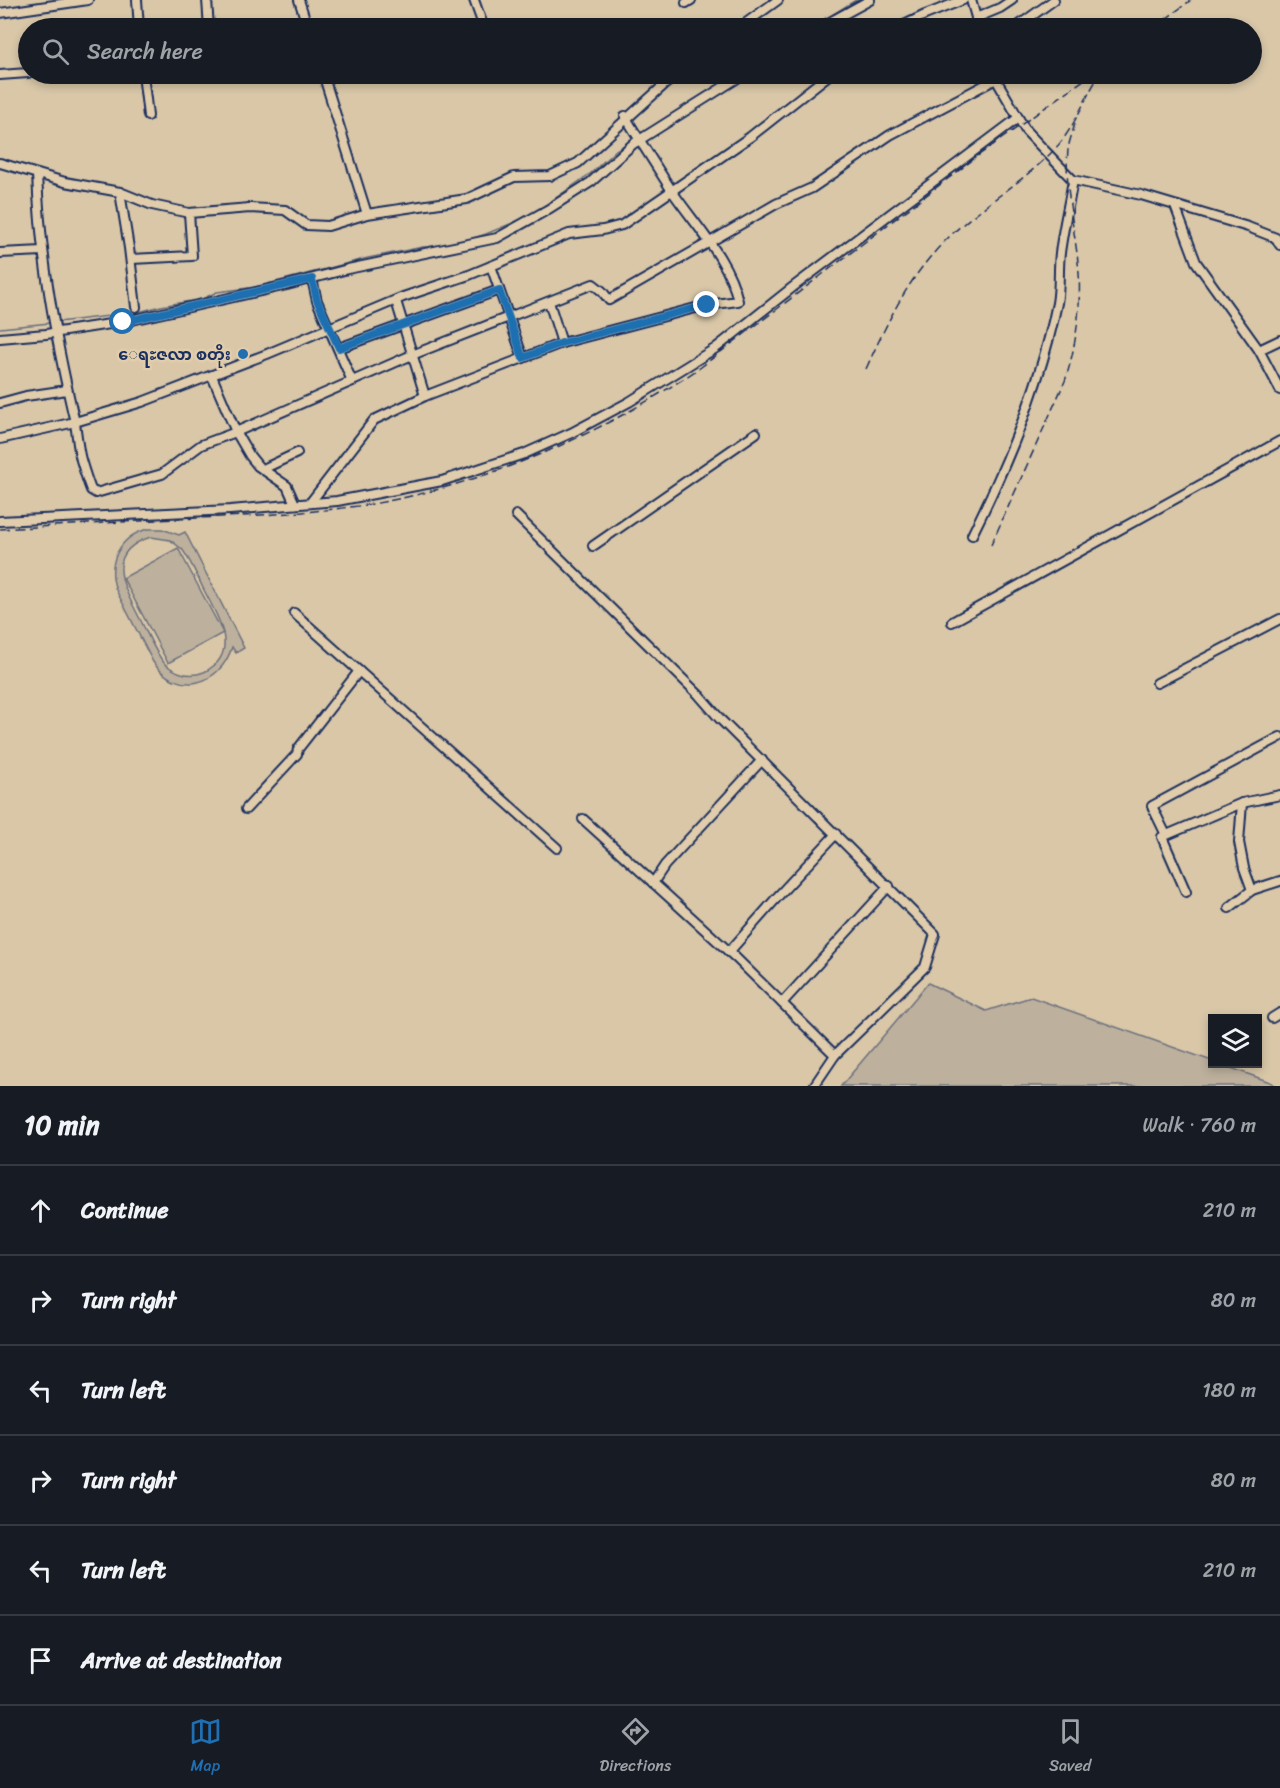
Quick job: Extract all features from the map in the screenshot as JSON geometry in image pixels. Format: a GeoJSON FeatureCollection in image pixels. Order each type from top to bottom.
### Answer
{"type":"FeatureCollection","features":[{"type":"Feature","properties":{"kind":"street"},"geometry":{"type":"LineString","coordinates":[[0,13],[88,0]]}},
{"type":"Feature","properties":{"kind":"street"},"geometry":{"type":"LineString","coordinates":[[137,0],[138,18]]}},
{"type":"Feature","properties":{"kind":"street"},"geometry":{"type":"LineString","coordinates":[[207,0],[208,18]]}},
{"type":"Feature","properties":{"kind":"street"},"geometry":{"type":"LineString","coordinates":[[299,0],[305,18]]}},
{"type":"Feature","properties":{"kind":"street"},"geometry":{"type":"LineString","coordinates":[[474,0],[481,18]]}},
{"type":"Feature","properties":{"kind":"street"},"geometry":{"type":"LineString","coordinates":[[754,18],[778,0]]}},
{"type":"Feature","properties":{"kind":"street"},"geometry":{"type":"LineString","coordinates":[[837,18],[870,0]]}},
{"type":"Feature","properties":{"kind":"street"},"geometry":{"type":"LineString","coordinates":[[919,18],[963,0]]}},
{"type":"Feature","properties":{"kind":"street"},"geometry":{"type":"LineString","coordinates":[[970,0],[976,18],[1012,0]]}},
{"type":"Feature","properties":{"kind":"street"},"geometry":{"type":"LineString","coordinates":[[1029,18],[1054,0]]}},
{"type":"Feature","properties":{"kind":"street"},"geometry":{"type":"LineString","coordinates":[[0,75],[18,74]]}},
{"type":"Feature","properties":{"kind":"street"},"geometry":{"type":"LineString","coordinates":[[144,84],[148,116]]}},
{"type":"Feature","properties":{"kind":"street"},"geometry":{"type":"LineString","coordinates":[[326,84],[367,214]]}},
{"type":"Feature","properties":{"kind":"street"},"geometry":{"type":"LineString","coordinates":[[0,163],[65,182],[120,192],[152,205],[189,213],[250,208],[285,210],[306,225],[328,226],[367,214],[467,199],[514,177],[550,176],[578,163],[625,117],[666,84]]}},
{"type":"Feature","properties":{"kind":"street"},"geometry":{"type":"LineString","coordinates":[[0,338],[46,334],[123,322],[348,269],[497,238],[591,182],[633,144],[728,84]]}},
{"type":"Feature","properties":{"kind":"street"},"geometry":{"type":"LineString","coordinates":[[0,439],[75,422],[142,402],[569,234],[622,225],[750,137],[817,84]]}},
{"type":"Feature","properties":{"kind":"street"},"geometry":{"type":"LineString","coordinates":[[37,174],[38,215],[56,331],[81,458],[91,490],[96,493],[162,474],[201,445],[412,356],[593,284],[609,300],[776,204],[812,188],[890,135],[981,84]]}},
{"type":"Feature","properties":{"kind":"street"},"geometry":{"type":"LineString","coordinates":[[999,84],[1032,139],[1073,180],[1141,195],[1248,227],[1278,239]]}},
{"type":"Feature","properties":{"kind":"street"},"geometry":{"type":"LineString","coordinates":[[310,503],[374,420],[425,396],[562,343],[707,305],[738,302],[732,283],[710,242],[673,192],[625,117]]}},
{"type":"Feature","properties":{"kind":"street"},"geometry":{"type":"LineString","coordinates":[[0,521],[230,510],[337,501],[442,481],[524,454],[571,433],[629,402],[716,348],[1018,118]]}},
{"type":"Feature","properties":{"kind":"street"},"geometry":{"type":"LineString","coordinates":[[972,535],[1008,458],[1027,410],[1050,331],[1057,300],[1060,252],[1073,180]]}},
{"type":"Feature","properties":{"kind":"street"},"geometry":{"type":"LineString","coordinates":[[120,192],[136,307]]}},
{"type":"Feature","properties":{"kind":"street"},"geometry":{"type":"LineString","coordinates":[[1175,206],[1196,262],[1259,350],[1280,390]]}},
{"type":"Feature","properties":{"kind":"street"},"geometry":{"type":"LineString","coordinates":[[131,259],[192,256],[189,213]]}},
{"type":"Feature","properties":{"kind":"street"},"geometry":{"type":"LineString","coordinates":[[0,254],[43,251]]}},
{"type":"Feature","properties":{"kind":"street"},"geometry":{"type":"LineString","coordinates":[[491,266],[523,358]]}},
{"type":"Feature","properties":{"kind":"street"},"geometry":{"type":"LineString","coordinates":[[312,279],[317,300],[352,381]]}},
{"type":"Feature","properties":{"kind":"street"},"geometry":{"type":"LineString","coordinates":[[339,348],[499,290]]}},
{"type":"Feature","properties":{"kind":"street"},"geometry":{"type":"LineString","coordinates":[[396,302],[425,396]]}},
{"type":"Feature","properties":{"kind":"street"},"geometry":{"type":"LineString","coordinates":[[549,302],[562,343]]}},
{"type":"Feature","properties":{"kind":"street"},"geometry":{"type":"LineString","coordinates":[[1259,350],[1280,340]]}},
{"type":"Feature","properties":{"kind":"street"},"geometry":{"type":"LineString","coordinates":[[212,376],[236,432],[250,456],[258,466],[287,486],[295,504]]}},
{"type":"Feature","properties":{"kind":"street"},"geometry":{"type":"LineString","coordinates":[[0,403],[26,396],[68,390]]}},
{"type":"Feature","properties":{"kind":"street"},"geometry":{"type":"LineString","coordinates":[[593,546],[756,433]]}},
{"type":"Feature","properties":{"kind":"street"},"geometry":{"type":"LineString","coordinates":[[952,622],[1280,441]]}},
{"type":"Feature","properties":{"kind":"street"},"geometry":{"type":"LineString","coordinates":[[263,469],[297,453]]}},
{"type":"Feature","properties":{"kind":"street"},"geometry":{"type":"LineString","coordinates":[[516,515],[699,695],[720,719],[935,934],[925,967],[836,1055],[814,1086]]}},
{"type":"Feature","properties":{"kind":"street"},"geometry":{"type":"LineString","coordinates":[[294,614],[557,848]]}},
{"type":"Feature","properties":{"kind":"street"},"geometry":{"type":"LineString","coordinates":[[1156,683],[1280,619]]}},
{"type":"Feature","properties":{"kind":"street"},"geometry":{"type":"LineString","coordinates":[[246,809],[297,754],[298,749],[358,671]]}},
{"type":"Feature","properties":{"kind":"street"},"geometry":{"type":"LineString","coordinates":[[1166,835],[1152,806],[1280,736]]}},
{"type":"Feature","properties":{"kind":"street"},"geometry":{"type":"LineString","coordinates":[[653,883],[665,865],[762,760]]}},
{"type":"Feature","properties":{"kind":"street"},"geometry":{"type":"LineString","coordinates":[[1186,892],[1162,837],[1242,803],[1280,795]]}},
{"type":"Feature","properties":{"kind":"street"},"geometry":{"type":"LineString","coordinates":[[1242,803],[1239,842],[1244,868],[1252,890]]}},
{"type":"Feature","properties":{"kind":"street"},"geometry":{"type":"LineString","coordinates":[[583,819],[729,952],[836,1055]]}},
{"type":"Feature","properties":{"kind":"street"},"geometry":{"type":"LineString","coordinates":[[729,952],[836,834]]}},
{"type":"Feature","properties":{"kind":"street"},"geometry":{"type":"LineString","coordinates":[[1229,908],[1252,890],[1280,881]]}},
{"type":"Feature","properties":{"kind":"street"},"geometry":{"type":"LineString","coordinates":[[782,1003],[889,887]]}},
{"type":"Feature","properties":{"kind":"shaded area"},"geometry":{"type":"Polygon","coordinates":[[[162,529],[179,535],[185,532],[244,648],[236,653],[232,647],[218,671],[208,678],[185,683],[174,680],[163,673],[153,662],[116,590],[113,580],[114,560],[123,544],[138,532],[162,529]],[[151,537],[136,544],[126,552],[121,572],[128,596],[161,659],[178,672],[198,674],[215,664],[222,655],[223,634],[215,611],[188,558],[182,549],[170,540],[151,537]]]}},
{"type":"Feature","properties":{"kind":"shaded area"},"geometry":{"type":"Polygon","coordinates":[[[178,548],[223,633],[168,663],[123,578],[178,548]]]}},
{"type":"Feature","properties":{"kind":"shaded area"},"geometry":{"type":"Polygon","coordinates":[[[928,983],[986,1011],[1031,997],[1208,1060],[1208,1068],[1231,1068],[1276,1086],[841,1086],[928,983]]]}},
{"type":"Feature","properties":{"kind":"waterway"},"geometry":{"type":"LineString","coordinates":[[827,18],[856,0]]}},
{"type":"Feature","properties":{"kind":"waterway"},"geometry":{"type":"LineString","coordinates":[[700,98],[719,84]]}},
{"type":"Feature","properties":{"kind":"waterway"},"geometry":{"type":"LineString","coordinates":[[667,118],[691,103]]}},
{"type":"Feature","properties":{"kind":"waterway"},"geometry":{"type":"LineString","coordinates":[[536,212],[591,173],[616,150],[630,142]]}},
{"type":"Feature","properties":{"kind":"waterway"},"geometry":{"type":"LineString","coordinates":[[464,241],[529,216]]}},
{"type":"Feature","properties":{"kind":"waterway"},"geometry":{"type":"LineString","coordinates":[[58,322],[135,313],[202,299],[217,292],[256,287],[368,258],[438,246]]}},
{"type":"Feature","properties":{"kind":"waterway"},"geometry":{"type":"LineString","coordinates":[[0,328],[50,323]]}},
{"type":"Feature","properties":{"kind":"railway"},"geometry":{"type":"LineString","coordinates":[[1167,18],[1191,0]]}},
{"type":"Feature","properties":{"kind":"railway"},"geometry":{"type":"LineString","coordinates":[[0,529],[274,514],[372,504],[458,483],[544,453],[625,413],[701,367],[979,155],[1078,84]]}},
{"type":"Feature","properties":{"kind":"railway"},"geometry":{"type":"LineString","coordinates":[[866,369],[891,316],[922,268],[960,226],[1028,174],[1053,151],[1073,123],[1094,84]]}},
{"type":"Feature","properties":{"kind":"railway"},"geometry":{"type":"LineString","coordinates":[[991,545],[1065,381],[1075,341],[1079,273],[1067,165],[1075,123]]}},
{"type":"Feature","properties":{"kind":"place","name":"ေရႊဇလာ စတိုး"},"geometry":{"type":"Point","coordinates":[243,354]}},
{"type":"Feature","properties":{"kind":"route"},"geometry":{"type":"LineString","coordinates":[[123,322],[312,279],[317,300],[339,348],[499,290],[523,358],[562,343],[707,305]]}}]}
